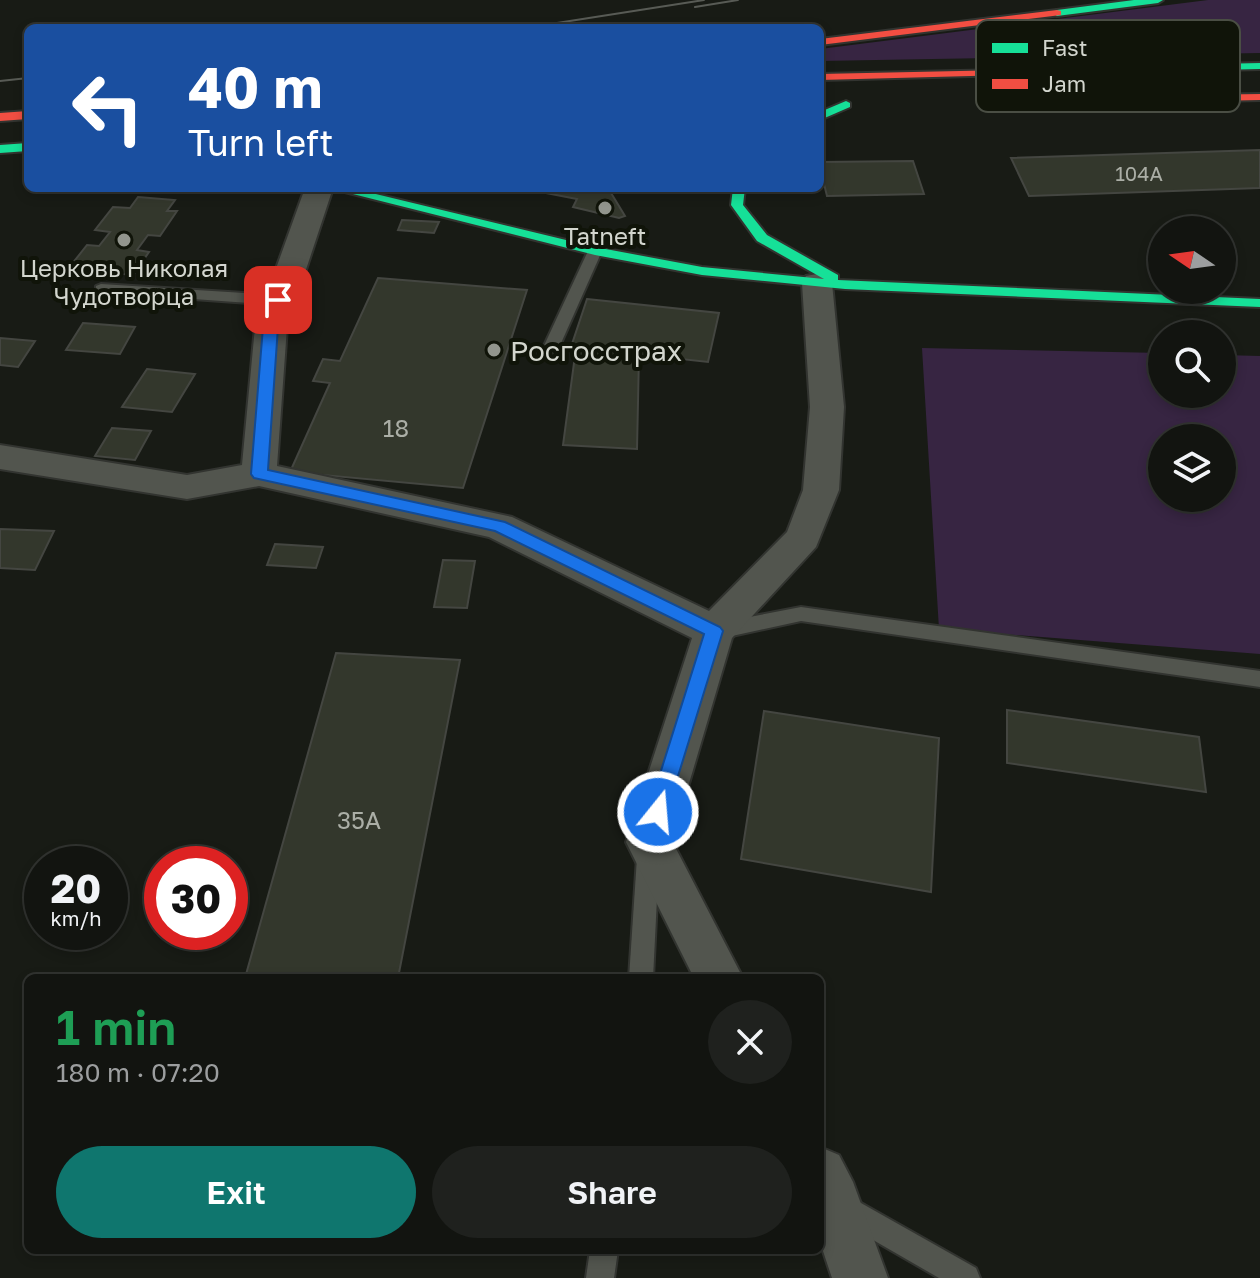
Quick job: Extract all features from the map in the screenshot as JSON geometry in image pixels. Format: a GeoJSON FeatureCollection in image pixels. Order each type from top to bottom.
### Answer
{"type":"FeatureCollection","features":[{"type":"Feature","properties":{"kind":"main road"},"geometry":{"type":"LineString","coordinates":[[997,20],[1158,0]]}},
{"type":"Feature","properties":{"kind":"main road"},"geometry":{"type":"LineString","coordinates":[[824,42],[976,23]]}},
{"type":"Feature","properties":{"kind":"main road"},"geometry":{"type":"LineString","coordinates":[[1240,66],[1260,66]]}},
{"type":"Feature","properties":{"kind":"main road"},"geometry":{"type":"LineString","coordinates":[[824,77],[976,73]]}},
{"type":"Feature","properties":{"kind":"main road"},"geometry":{"type":"LineString","coordinates":[[1240,97],[1260,97]]}},
{"type":"Feature","properties":{"kind":"main road"},"geometry":{"type":"LineString","coordinates":[[972,102],[976,102]]}},
{"type":"Feature","properties":{"kind":"main road"},"geometry":{"type":"LineString","coordinates":[[824,106],[854,105],[824,115]]}},
{"type":"Feature","properties":{"kind":"main road"},"geometry":{"type":"LineString","coordinates":[[0,117],[24,115]]}},
{"type":"Feature","properties":{"kind":"main road"},"geometry":{"type":"LineString","coordinates":[[0,149],[24,147]]}},
{"type":"Feature","properties":{"kind":"main road"},"geometry":{"type":"LineString","coordinates":[[352,192],[595,251],[702,271],[831,284],[1260,303]]}},
{"type":"Feature","properties":{"kind":"main road"},"geometry":{"type":"LineString","coordinates":[[739,192],[737,205],[762,238],[831,284]]}},
{"type":"Feature","properties":{"kind":"street"},"geometry":{"type":"LineString","coordinates":[[259,474],[271,327],[318,192]]}},
{"type":"Feature","properties":{"kind":"street"},"geometry":{"type":"LineString","coordinates":[[717,974],[649,842],[714,631],[803,538],[821,490],[831,284]]}},
{"type":"Feature","properties":{"kind":"street"},"geometry":{"type":"LineString","coordinates":[[0,457],[187,487],[259,474],[499,526],[714,631]]}},
{"type":"Feature","properties":{"kind":"street"},"geometry":{"type":"LineString","coordinates":[[827,1188],[860,1278]]}},
{"type":"Feature","properties":{"kind":"lane"},"geometry":{"type":"LineString","coordinates":[[550,350],[595,251]]}},
{"type":"Feature","properties":{"kind":"lane"},"geometry":{"type":"LineString","coordinates":[[101,289],[278,300]]}},
{"type":"Feature","properties":{"kind":"lane"},"geometry":{"type":"LineString","coordinates":[[714,631],[801,614],[1260,679]]}},
{"type":"Feature","properties":{"kind":"lane"},"geometry":{"type":"LineString","coordinates":[[641,974],[649,842]]}},
{"type":"Feature","properties":{"kind":"lane"},"geometry":{"type":"LineString","coordinates":[[827,1188],[966,1278]]}},
{"type":"Feature","properties":{"kind":"lane"},"geometry":{"type":"LineString","coordinates":[[600,1278],[603,1254]]}},
{"type":"Feature","properties":{"kind":"shaded area"},"geometry":{"type":"Polygon","coordinates":[[[1208,0],[1260,0],[1260,53],[1240,53],[1240,20],[1050,20],[1208,0]]]}},
{"type":"Feature","properties":{"kind":"shaded area"},"geometry":{"type":"Polygon","coordinates":[[[976,29],[976,58],[824,61],[824,48],[976,29]]]}},
{"type":"Feature","properties":{"kind":"shaded area"},"geometry":{"type":"Polygon","coordinates":[[[922,348],[1148,353],[1148,408],[1236,408],[1236,355],[1260,356],[1260,654],[939,629],[922,348]]]}},
{"type":"Feature","properties":{"kind":"building"},"geometry":{"type":"Polygon","coordinates":[[[1260,150],[1260,188],[1029,196],[1011,158],[1260,150]]]}},
{"type":"Feature","properties":{"kind":"building"},"geometry":{"type":"Polygon","coordinates":[[[913,161],[924,194],[827,196],[824,162],[913,161]]]}},
{"type":"Feature","properties":{"kind":"building"},"geometry":{"type":"Polygon","coordinates":[[[541,192],[610,192],[625,216],[619,218],[573,207],[577,199],[541,192]]]}},
{"type":"Feature","properties":{"kind":"building","name":"Церковь Николая Чудотворца"},"geometry":{"type":"Polygon","coordinates":[[[138,197],[175,200],[167,211],[177,211],[160,236],[148,235],[137,250],[149,252],[133,275],[68,269],[87,245],[99,246],[110,232],[95,230],[113,207],[130,208],[138,197]]]}},
{"type":"Feature","properties":{"kind":"building"},"geometry":{"type":"Polygon","coordinates":[[[402,220],[439,222],[434,233],[398,230],[402,220]]]}},
{"type":"Feature","properties":{"kind":"building"},"geometry":{"type":"Polygon","coordinates":[[[378,278],[527,290],[463,488],[290,472],[330,383],[313,381],[323,359],[340,361],[378,278]]]}},
{"type":"Feature","properties":{"kind":"building"},"geometry":{"type":"Polygon","coordinates":[[[587,299],[719,313],[708,362],[571,347],[587,299]]]}},
{"type":"Feature","properties":{"kind":"building"},"geometry":{"type":"Polygon","coordinates":[[[83,323],[135,327],[120,354],[66,350],[83,323]]]}},
{"type":"Feature","properties":{"kind":"building"},"geometry":{"type":"Polygon","coordinates":[[[0,338],[35,341],[18,367],[0,365],[0,338]]]}},
{"type":"Feature","properties":{"kind":"building"},"geometry":{"type":"Polygon","coordinates":[[[576,348],[639,355],[637,449],[563,445],[576,348]]]}},
{"type":"Feature","properties":{"kind":"building"},"geometry":{"type":"Polygon","coordinates":[[[147,369],[195,374],[172,412],[122,407],[147,369]]]}},
{"type":"Feature","properties":{"kind":"building"},"geometry":{"type":"Polygon","coordinates":[[[112,428],[151,431],[135,460],[95,456],[112,428]]]}},
{"type":"Feature","properties":{"kind":"building"},"geometry":{"type":"Polygon","coordinates":[[[0,529],[54,531],[35,570],[0,568],[0,529]]]}},
{"type":"Feature","properties":{"kind":"building"},"geometry":{"type":"Polygon","coordinates":[[[275,544],[323,547],[316,568],[267,565],[275,544]]]}},
{"type":"Feature","properties":{"kind":"building"},"geometry":{"type":"Polygon","coordinates":[[[443,560],[475,561],[467,608],[434,607],[443,560]]]}},
{"type":"Feature","properties":{"kind":"building"},"geometry":{"type":"Polygon","coordinates":[[[336,653],[460,660],[399,974],[246,974],[336,653]]]}},
{"type":"Feature","properties":{"kind":"building"},"geometry":{"type":"Polygon","coordinates":[[[1007,710],[1199,737],[1206,792],[1007,763],[1007,710]]]}},
{"type":"Feature","properties":{"kind":"building"},"geometry":{"type":"Polygon","coordinates":[[[764,711],[939,738],[931,892],[741,859],[764,711]]]}},
{"type":"Feature","properties":{"kind":"tram line"},"geometry":{"type":"LineString","coordinates":[[551,24],[704,0]]}},
{"type":"Feature","properties":{"kind":"tram line"},"geometry":{"type":"LineString","coordinates":[[695,7],[738,0]]}},
{"type":"Feature","properties":{"kind":"tram line"},"geometry":{"type":"LineString","coordinates":[[0,81],[24,78]]}},
{"type":"Feature","properties":{"kind":"traffic: fast"},"geometry":{"type":"LineString","coordinates":[[1057,13],[1158,0]]}},
{"type":"Feature","properties":{"kind":"traffic: fast"},"geometry":{"type":"LineString","coordinates":[[1240,66],[1260,66]]}},
{"type":"Feature","properties":{"kind":"traffic: fast"},"geometry":{"type":"LineString","coordinates":[[824,114],[846,105]]}},
{"type":"Feature","properties":{"kind":"traffic: fast"},"geometry":{"type":"LineString","coordinates":[[0,149],[24,147]]}},
{"type":"Feature","properties":{"kind":"traffic: fast"},"geometry":{"type":"LineString","coordinates":[[352,192],[595,251],[702,271],[845,285],[1260,303]]}},
{"type":"Feature","properties":{"kind":"traffic: fast"},"geometry":{"type":"LineString","coordinates":[[739,192],[737,205],[762,238],[833,278]]}},
{"type":"Feature","properties":{"kind":"traffic: jam"},"geometry":{"type":"LineString","coordinates":[[1000,20],[1057,13]]}},
{"type":"Feature","properties":{"kind":"traffic: jam"},"geometry":{"type":"LineString","coordinates":[[824,42],[976,23]]}},
{"type":"Feature","properties":{"kind":"traffic: jam"},"geometry":{"type":"LineString","coordinates":[[824,77],[976,73]]}},
{"type":"Feature","properties":{"kind":"traffic: jam"},"geometry":{"type":"LineString","coordinates":[[1240,97],[1260,97]]}},
{"type":"Feature","properties":{"kind":"traffic: jam"},"geometry":{"type":"LineString","coordinates":[[0,117],[24,115]]}},
{"type":"Feature","properties":{"kind":"place","name":"Tatneft"},"geometry":{"type":"Point","coordinates":[605,208]}},
{"type":"Feature","properties":{"kind":"place","name":"Церковь Николая Чудотворца"},"geometry":{"type":"Point","coordinates":[124,240]}},
{"type":"Feature","properties":{"kind":"place","name":"Росгосстрах"},"geometry":{"type":"Point","coordinates":[494,350]}},
{"type":"Feature","properties":{"kind":"route"},"geometry":{"type":"LineString","coordinates":[[278,300],[271,327],[259,474],[499,526],[714,631],[658,812]]}}]}
